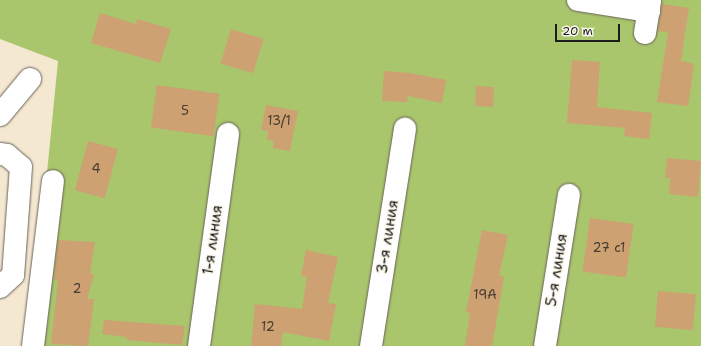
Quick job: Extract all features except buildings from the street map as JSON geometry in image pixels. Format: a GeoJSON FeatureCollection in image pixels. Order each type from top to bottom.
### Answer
{"type":"FeatureCollection","features":[{"type":"Feature","properties":{"kind":"lane"},"geometry":{"type":"LineString","coordinates":[[578,0],[649,5],[645,33]]}},
{"type":"Feature","properties":{"kind":"lane"},"geometry":{"type":"LineString","coordinates":[[0,116],[30,79]]}},
{"type":"Feature","properties":{"kind":"lane","name":"3-я линия"},"geometry":{"type":"LineString","coordinates":[[370,346],[405,129]]}},
{"type":"Feature","properties":{"kind":"lane","name":"1-я линия"},"geometry":{"type":"LineString","coordinates":[[198,346],[228,134]]}},
{"type":"Feature","properties":{"kind":"lane"},"geometry":{"type":"LineString","coordinates":[[0,154],[8,155],[21,167],[13,275],[0,287]]}},
{"type":"Feature","properties":{"kind":"lane"},"geometry":{"type":"LineString","coordinates":[[33,346],[54,181]]}},
{"type":"Feature","properties":{"kind":"lane","name":"5-я линия"},"geometry":{"type":"LineString","coordinates":[[545,346],[569,195]]}},
{"type":"Feature","properties":{"kind":"green space"},"geometry":{"type":"Polygon","coordinates":[[[0,0],[701,0],[701,346],[30,346],[58,61],[0,39],[0,0]]]}}]}
